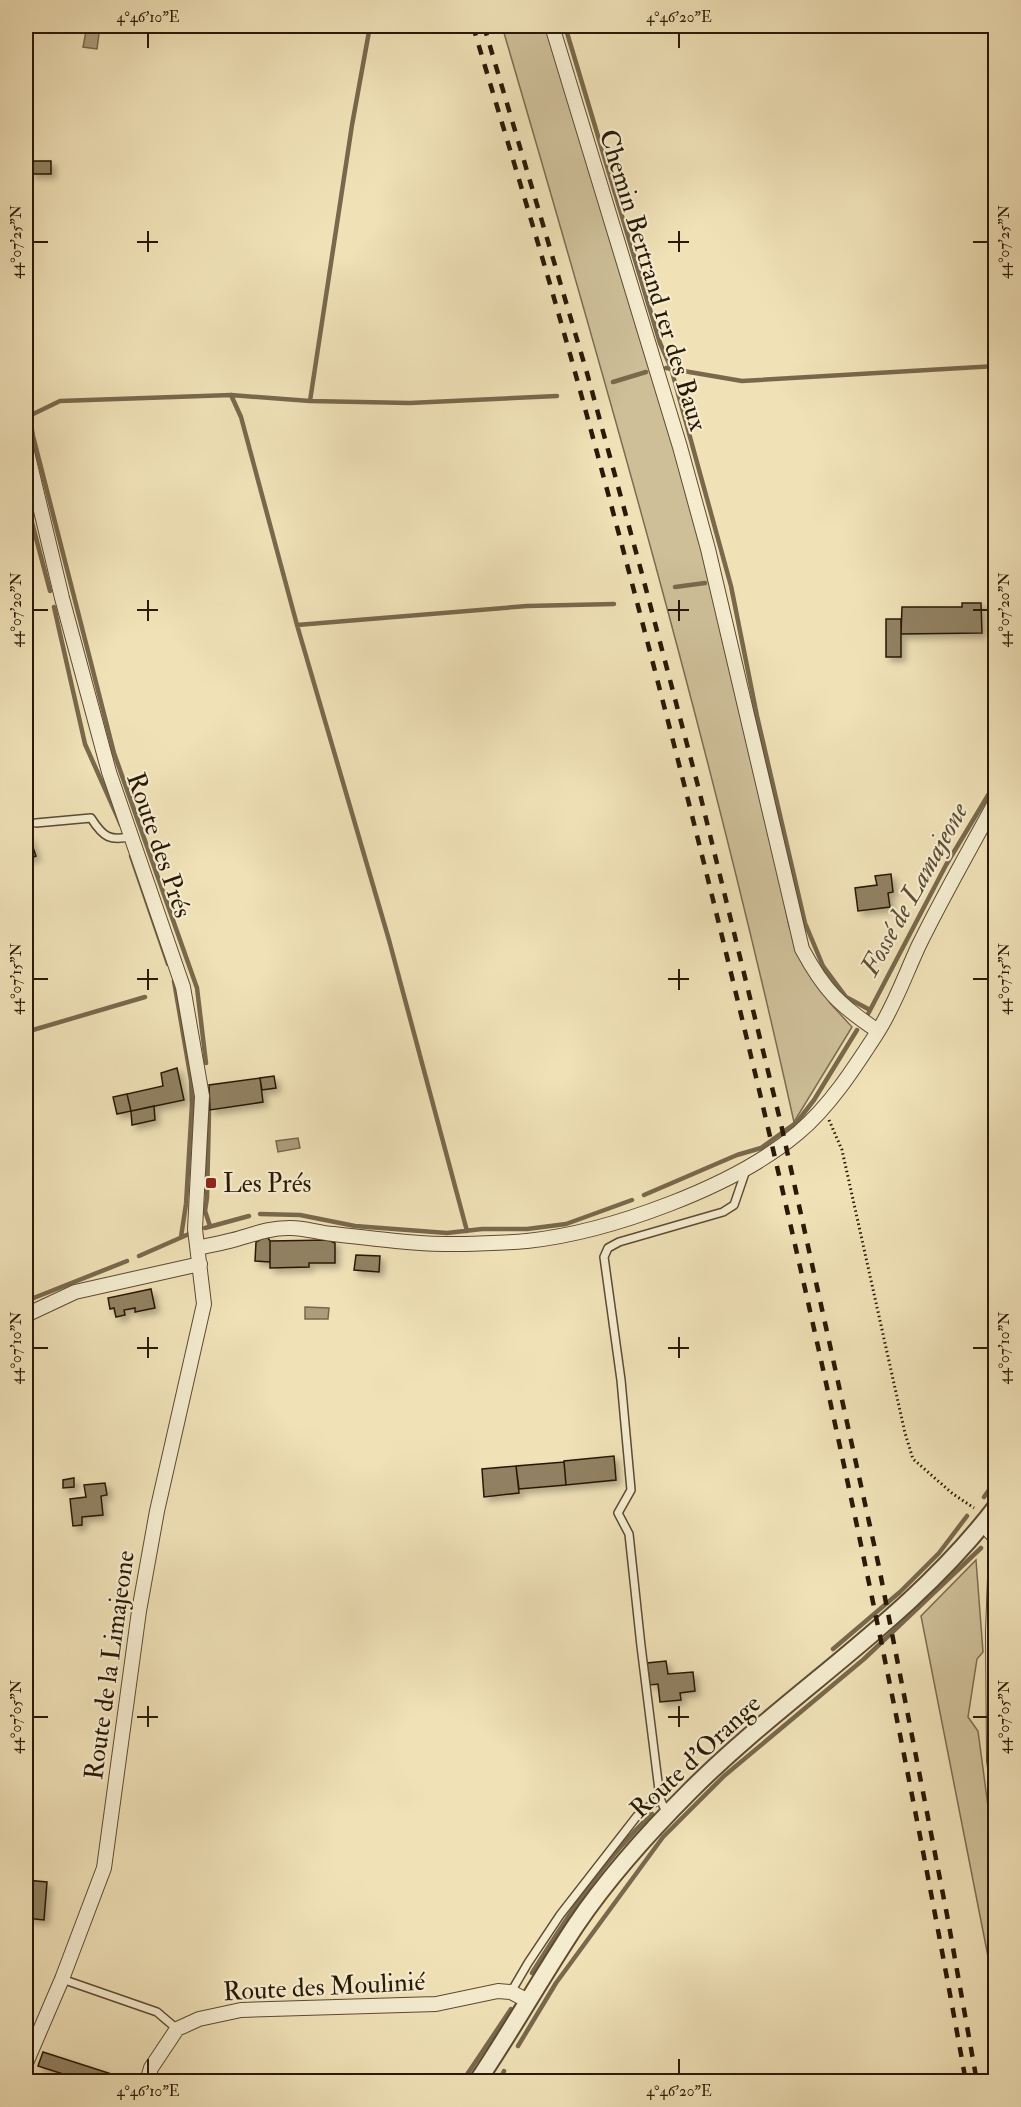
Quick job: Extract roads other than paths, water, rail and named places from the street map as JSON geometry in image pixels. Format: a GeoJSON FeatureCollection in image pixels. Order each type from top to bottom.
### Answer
{"type":"FeatureCollection","features":[{"type":"Feature","properties":{"kind":"street","name":"Chemin Bertrand 1er des Baux"},"geometry":{"type":"LineString","coordinates":[[552,26],[680,447],[708,549],[802,949],[815,974],[833,997],[878,1031]]}},
{"type":"Feature","properties":{"kind":"street","name":"Route des Prés"},"geometry":{"type":"LineString","coordinates":[[26,448],[62,598],[109,772],[133,836],[183,987],[202,1096],[195,1228],[201,1264]]}},
{"type":"Feature","properties":{"kind":"street"},"geometry":{"type":"LineString","coordinates":[[198,1248],[262,1230],[290,1227],[397,1241],[461,1244],[527,1241],[589,1230],[688,1196],[747,1168],[774,1152],[801,1131],[823,1108],[853,1069],[898,997],[918,948],[956,872],[996,801]]}},
{"type":"Feature","properties":{"kind":"street"},"geometry":{"type":"LineString","coordinates":[[26,1315],[75,1292],[201,1264]]}},
{"type":"Feature","properties":{"kind":"street","name":"Route de la Limajeone"},"geometry":{"type":"LineString","coordinates":[[26,2064],[62,1979],[104,1868],[141,1600],[157,1511],[204,1304],[201,1264]]}},
{"type":"Feature","properties":{"kind":"street"},"geometry":{"type":"LineString","coordinates":[[989,1516],[996,1542]]}},
{"type":"Feature","properties":{"kind":"street","name":"Route d'Orange"},"geometry":{"type":"LineString","coordinates":[[477,2082],[577,1924],[629,1855],[692,1789],[806,1687],[873,1633],[945,1565],[989,1516]]}},
{"type":"Feature","properties":{"kind":"street"},"geometry":{"type":"LineString","coordinates":[[996,1551],[993,1632],[996,1776]]}},
{"type":"Feature","properties":{"kind":"street"},"geometry":{"type":"LineString","coordinates":[[511,1992],[528,2001]]}},
{"type":"Feature","properties":{"kind":"street","name":"Route des Moulinié"},"geometry":{"type":"LineString","coordinates":[[177,2029],[199,2019],[241,2010],[436,2004],[476,1994],[511,1992]]}},
{"type":"Feature","properties":{"kind":"street"},"geometry":{"type":"LineString","coordinates":[[147,2082],[151,2068],[177,2029]]}},
{"type":"Feature","properties":{"kind":"lane"},"geometry":{"type":"LineString","coordinates":[[36,823],[91,818],[100,834],[118,840],[133,836]]}},
{"type":"Feature","properties":{"kind":"lane"},"geometry":{"type":"LineString","coordinates":[[667,1815],[660,1798],[640,1646],[629,1534],[618,1513],[631,1490],[621,1380],[604,1257],[608,1248],[619,1242],[723,1212],[734,1205],[747,1168]]}},
{"type":"Feature","properties":{"kind":"lane"},"geometry":{"type":"LineString","coordinates":[[511,1992],[560,1915],[638,1816],[660,1798]]}},
{"type":"Feature","properties":{"kind":"lane"},"geometry":{"type":"LineString","coordinates":[[62,1979],[157,2012],[177,2029]]}},
{"type":"Feature","properties":{"kind":"waterway"},"geometry":{"type":"LineString","coordinates":[[29,416],[60,401],[231,395],[310,401],[352,125],[370,26]]}},
{"type":"Feature","properties":{"kind":"waterway"},"geometry":{"type":"LineString","coordinates":[[565,26],[660,343],[671,368],[731,586],[757,716],[805,923],[823,966],[846,997],[870,1010]]}},
{"type":"Feature","properties":{"kind":"waterway"},"geometry":{"type":"LineString","coordinates":[[666,368],[742,381],[996,366]]}},
{"type":"Feature","properties":{"kind":"waterway"},"geometry":{"type":"LineString","coordinates":[[613,382],[646,372]]}},
{"type":"Feature","properties":{"kind":"waterway"},"geometry":{"type":"LineString","coordinates":[[231,395],[241,417],[297,625],[389,940],[467,1231]]}},
{"type":"Feature","properties":{"kind":"waterway"},"geometry":{"type":"LineString","coordinates":[[310,401],[410,403],[557,396]]}},
{"type":"Feature","properties":{"kind":"waterway"},"geometry":{"type":"LineString","coordinates":[[26,398],[33,436],[114,753],[197,988],[206,1063]]}},
{"type":"Feature","properties":{"kind":"waterway"},"geometry":{"type":"LineString","coordinates":[[26,500],[50,591]]}},
{"type":"Feature","properties":{"kind":"waterway"},"geometry":{"type":"LineString","coordinates":[[675,587],[705,583]]}},
{"type":"Feature","properties":{"kind":"waterway"},"geometry":{"type":"LineString","coordinates":[[297,625],[527,606],[614,604]]}},
{"type":"Feature","properties":{"kind":"waterway"},"geometry":{"type":"LineString","coordinates":[[54,607],[85,744],[121,825]]}},
{"type":"Feature","properties":{"kind":"waterway","name":"Fossé de Lamajeone"},"geometry":{"type":"LineString","coordinates":[[868,1014],[946,865],[996,782]]}},
{"type":"Feature","properties":{"kind":"waterway"},"geometry":{"type":"LineString","coordinates":[[131,856],[168,964]]}},
{"type":"Feature","properties":{"kind":"waterway"},"geometry":{"type":"LineString","coordinates":[[174,981],[191,1080],[192,1104],[186,1204],[181,1237]]}},
{"type":"Feature","properties":{"kind":"waterway"},"geometry":{"type":"LineString","coordinates":[[26,1032],[145,997]]}},
{"type":"Feature","properties":{"kind":"waterway","name":"Fossé de Lamajeone"},"geometry":{"type":"LineString","coordinates":[[644,1195],[737,1155],[761,1148],[797,1122],[814,1100],[857,1030]]}},
{"type":"Feature","properties":{"kind":"waterway"},"geometry":{"type":"LineString","coordinates":[[208,1089],[205,1211],[210,1226]]}},
{"type":"Feature","properties":{"kind":"waterway","name":"Fossé de Lamajeone"},"geometry":{"type":"LineString","coordinates":[[260,1214],[300,1215],[355,1226],[447,1233],[482,1229],[527,1229],[566,1224],[632,1200]]}},
{"type":"Feature","properties":{"kind":"waterway","name":"Fossé de Lamajeone"},"geometry":{"type":"LineString","coordinates":[[205,1228],[249,1216]]}},
{"type":"Feature","properties":{"kind":"waterway","name":"Fossé de Lamajeone"},"geometry":{"type":"LineString","coordinates":[[139,1256],[189,1234]]}},
{"type":"Feature","properties":{"kind":"waterway","name":"Fossé de Lamajeone"},"geometry":{"type":"LineString","coordinates":[[26,1301],[127,1261]]}},
{"type":"Feature","properties":{"kind":"waterway"},"geometry":{"type":"LineString","coordinates":[[984,1497],[996,1480]]}},
{"type":"Feature","properties":{"kind":"waterway"},"geometry":{"type":"LineString","coordinates":[[833,1649],[900,1592],[939,1553],[967,1516]]}},
{"type":"Feature","properties":{"kind":"waterway"},"geometry":{"type":"LineString","coordinates":[[518,2046],[556,1983],[663,1837],[724,1776],[864,1659],[981,1548]]}},
{"type":"Feature","properties":{"kind":"waterway"},"geometry":{"type":"LineString","coordinates":[[532,1973],[572,1910],[602,1870],[652,1814]]}},
{"type":"Feature","properties":{"kind":"waterway"},"geometry":{"type":"LineString","coordinates":[[462,2082],[511,2009]]}},
{"type":"Feature","properties":{"kind":"waterway"},"geometry":{"type":"LineString","coordinates":[[499,2082],[504,2071]]}},
{"type":"Feature","properties":{"kind":"railway"},"geometry":{"type":"LineString","coordinates":[[473,26],[540,248],[635,593],[741,1016],[839,1440],[884,1654],[966,2082]]}},
{"type":"Feature","properties":{"kind":"railway"},"geometry":{"type":"LineString","coordinates":[[484,26],[587,373],[642,574],[698,786],[781,1124],[879,1567],[977,2082]]}},
{"type":"Feature","properties":{"kind":"place","name":"Les Prés"},"geometry":{"type":"Point","coordinates":[211,1183]}}]}
